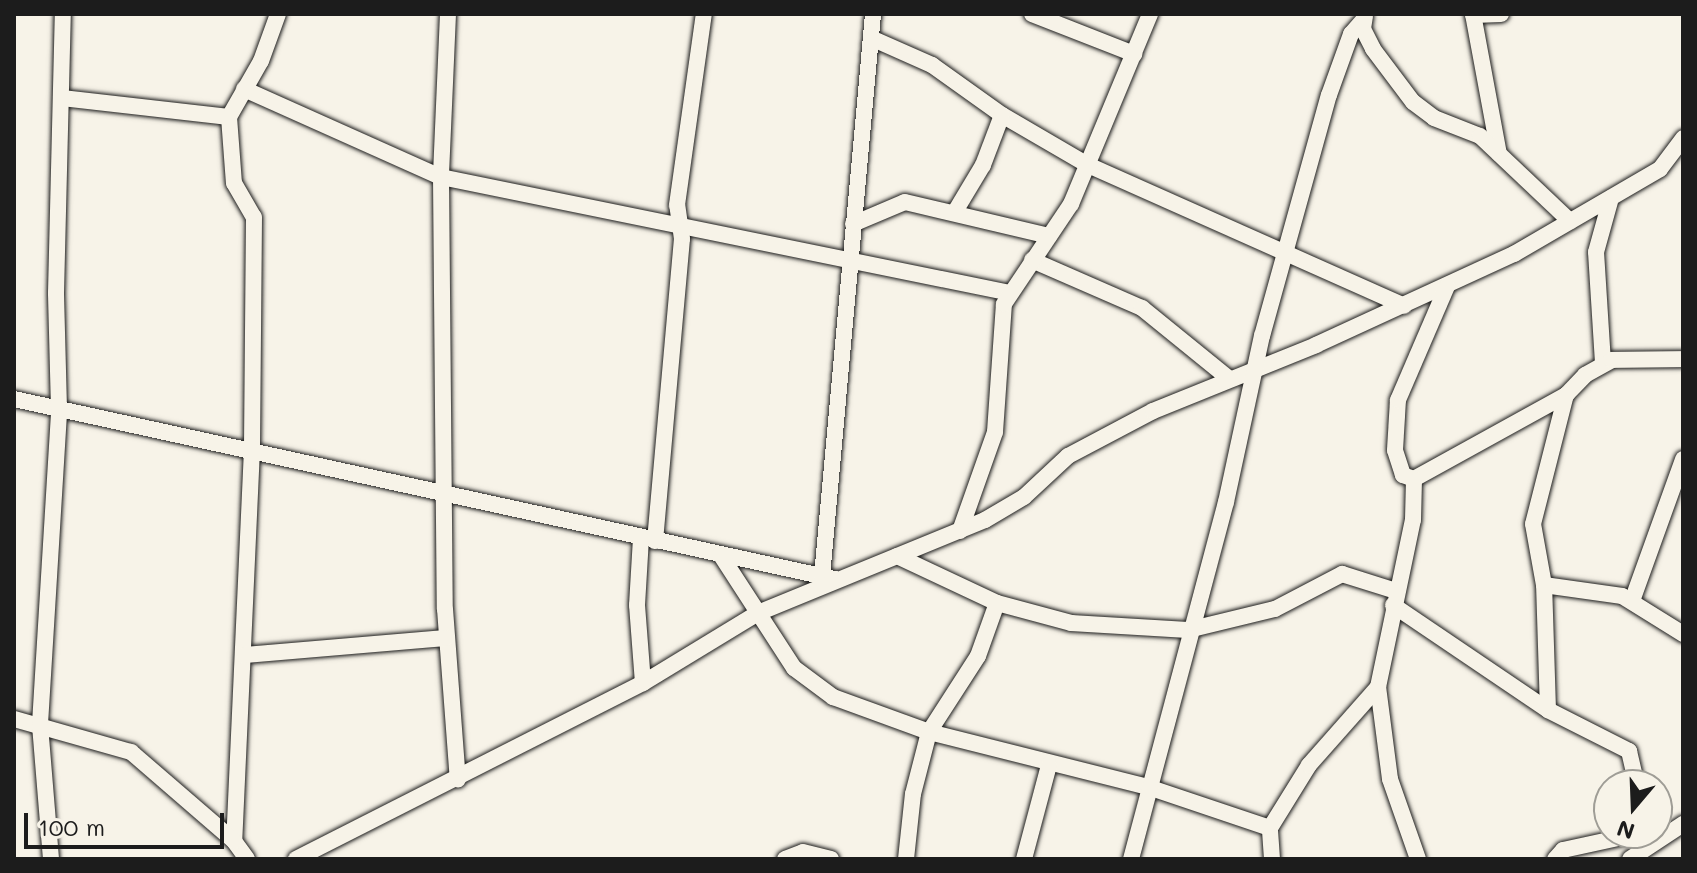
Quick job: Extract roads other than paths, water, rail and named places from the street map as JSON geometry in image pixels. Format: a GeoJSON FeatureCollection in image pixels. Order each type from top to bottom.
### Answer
{"type":"FeatureCollection","features":[{"type":"Feature","properties":{"kind":"street"},"geometry":{"type":"LineString","coordinates":[[51,859],[40,724],[59,409],[63,14]]}},
{"type":"Feature","properties":{"kind":"street"},"geometry":{"type":"LineString","coordinates":[[234,841],[252,449],[254,217],[234,183],[229,117],[278,14]]}},
{"type":"Feature","properties":{"kind":"street"},"geometry":{"type":"LineString","coordinates":[[448,14],[441,177],[446,638],[458,780]]}},
{"type":"Feature","properties":{"kind":"street"},"geometry":{"type":"LineString","coordinates":[[643,683],[637,605],[648,539],[682,239],[678,223],[704,14]]}},
{"type":"Feature","properties":{"kind":"street"},"geometry":{"type":"LineString","coordinates":[[828,578],[850,259],[873,14]]}},
{"type":"Feature","properties":{"kind":"street"},"geometry":{"type":"LineString","coordinates":[[1032,14],[1134,54]]}},
{"type":"Feature","properties":{"kind":"street"},"geometry":{"type":"LineString","coordinates":[[960,531],[995,432],[1002,312],[1010,293],[1049,236],[1088,165],[1150,14]]}},
{"type":"Feature","properties":{"kind":"street"},"geometry":{"type":"LineString","coordinates":[[1499,154],[1473,14],[1501,14]]}},
{"type":"Feature","properties":{"kind":"street"},"geometry":{"type":"LineString","coordinates":[[1365,17],[1363,29],[1373,49],[1413,102],[1434,118],[1471,130],[1570,221]]}},
{"type":"Feature","properties":{"kind":"street"},"geometry":{"type":"LineString","coordinates":[[1131,859],[1188,630],[1226,502],[1253,369],[1287,258],[1333,80],[1351,34],[1365,17]]}},
{"type":"Feature","properties":{"kind":"street"},"geometry":{"type":"LineString","coordinates":[[871,38],[932,65],[1002,115],[1088,165],[1200,211],[1287,258],[1404,306]]}},
{"type":"Feature","properties":{"kind":"street"},"geometry":{"type":"LineString","coordinates":[[244,89],[441,177],[1010,293]]}},
{"type":"Feature","properties":{"kind":"street"},"geometry":{"type":"LineString","coordinates":[[62,98],[229,117]]}},
{"type":"Feature","properties":{"kind":"street"},"geometry":{"type":"LineString","coordinates":[[956,210],[983,165],[1002,115]]}},
{"type":"Feature","properties":{"kind":"street"},"geometry":{"type":"LineString","coordinates":[[296,859],[458,780],[643,683],[758,613],[828,578],[897,556],[960,531],[1024,497],[1068,456],[1228,378],[1447,286],[1660,169],[1683,138]]}},
{"type":"Feature","properties":{"kind":"street"},"geometry":{"type":"LineString","coordinates":[[1603,363],[1596,252],[1611,198]]}},
{"type":"Feature","properties":{"kind":"street"},"geometry":{"type":"LineString","coordinates":[[853,224],[897,203],[956,210],[1049,236]]}},
{"type":"Feature","properties":{"kind":"street"},"geometry":{"type":"LineString","coordinates":[[1032,260],[1142,308],[1228,378]]}},
{"type":"Feature","properties":{"kind":"street"},"geometry":{"type":"LineString","coordinates":[[1447,286],[1398,400],[1397,463],[1403,475],[1414,479],[1566,395],[1603,363],[1683,359]]}},
{"type":"Feature","properties":{"kind":"street"},"geometry":{"type":"LineString","coordinates":[[1548,710],[1544,585],[1533,524],[1566,395]]}},
{"type":"Feature","properties":{"kind":"street"},"geometry":{"type":"LineString","coordinates":[[14,399],[828,578]]}},
{"type":"Feature","properties":{"kind":"street"},"geometry":{"type":"LineString","coordinates":[[1632,601],[1683,459]]}},
{"type":"Feature","properties":{"kind":"street"},"geometry":{"type":"LineString","coordinates":[[1414,479],[1413,520],[1378,687],[1390,779],[1418,859]]}},
{"type":"Feature","properties":{"kind":"street"},"geometry":{"type":"LineString","coordinates":[[720,554],[794,668],[811,683],[865,711],[1049,765],[1148,787],[1270,828]]}},
{"type":"Feature","properties":{"kind":"street"},"geometry":{"type":"LineString","coordinates":[[897,556],[997,603],[1071,623],[1188,630],[1275,609],[1342,574],[1395,598],[1548,710],[1629,751],[1633,769]]}},
{"type":"Feature","properties":{"kind":"street"},"geometry":{"type":"LineString","coordinates":[[1544,585],[1632,601],[1683,634]]}},
{"type":"Feature","properties":{"kind":"street"},"geometry":{"type":"LineString","coordinates":[[906,859],[913,794],[929,732],[974,663],[997,603]]}},
{"type":"Feature","properties":{"kind":"street"},"geometry":{"type":"LineString","coordinates":[[244,655],[446,638]]}},
{"type":"Feature","properties":{"kind":"street"},"geometry":{"type":"LineString","coordinates":[[1272,859],[1270,828],[1309,765],[1378,687]]}},
{"type":"Feature","properties":{"kind":"street"},"geometry":{"type":"LineString","coordinates":[[14,719],[131,752],[234,841],[247,859]]}},
{"type":"Feature","properties":{"kind":"street"},"geometry":{"type":"LineString","coordinates":[[1024,859],[1049,765]]}},
{"type":"Feature","properties":{"kind":"street"},"geometry":{"type":"LineString","coordinates":[[1630,859],[1683,824]]}},
{"type":"Feature","properties":{"kind":"street"},"geometry":{"type":"LineString","coordinates":[[1555,859],[1563,850],[1593,843]]}},
{"type":"Feature","properties":{"kind":"street"},"geometry":{"type":"LineString","coordinates":[[785,859],[803,852],[831,859]]}}]}
